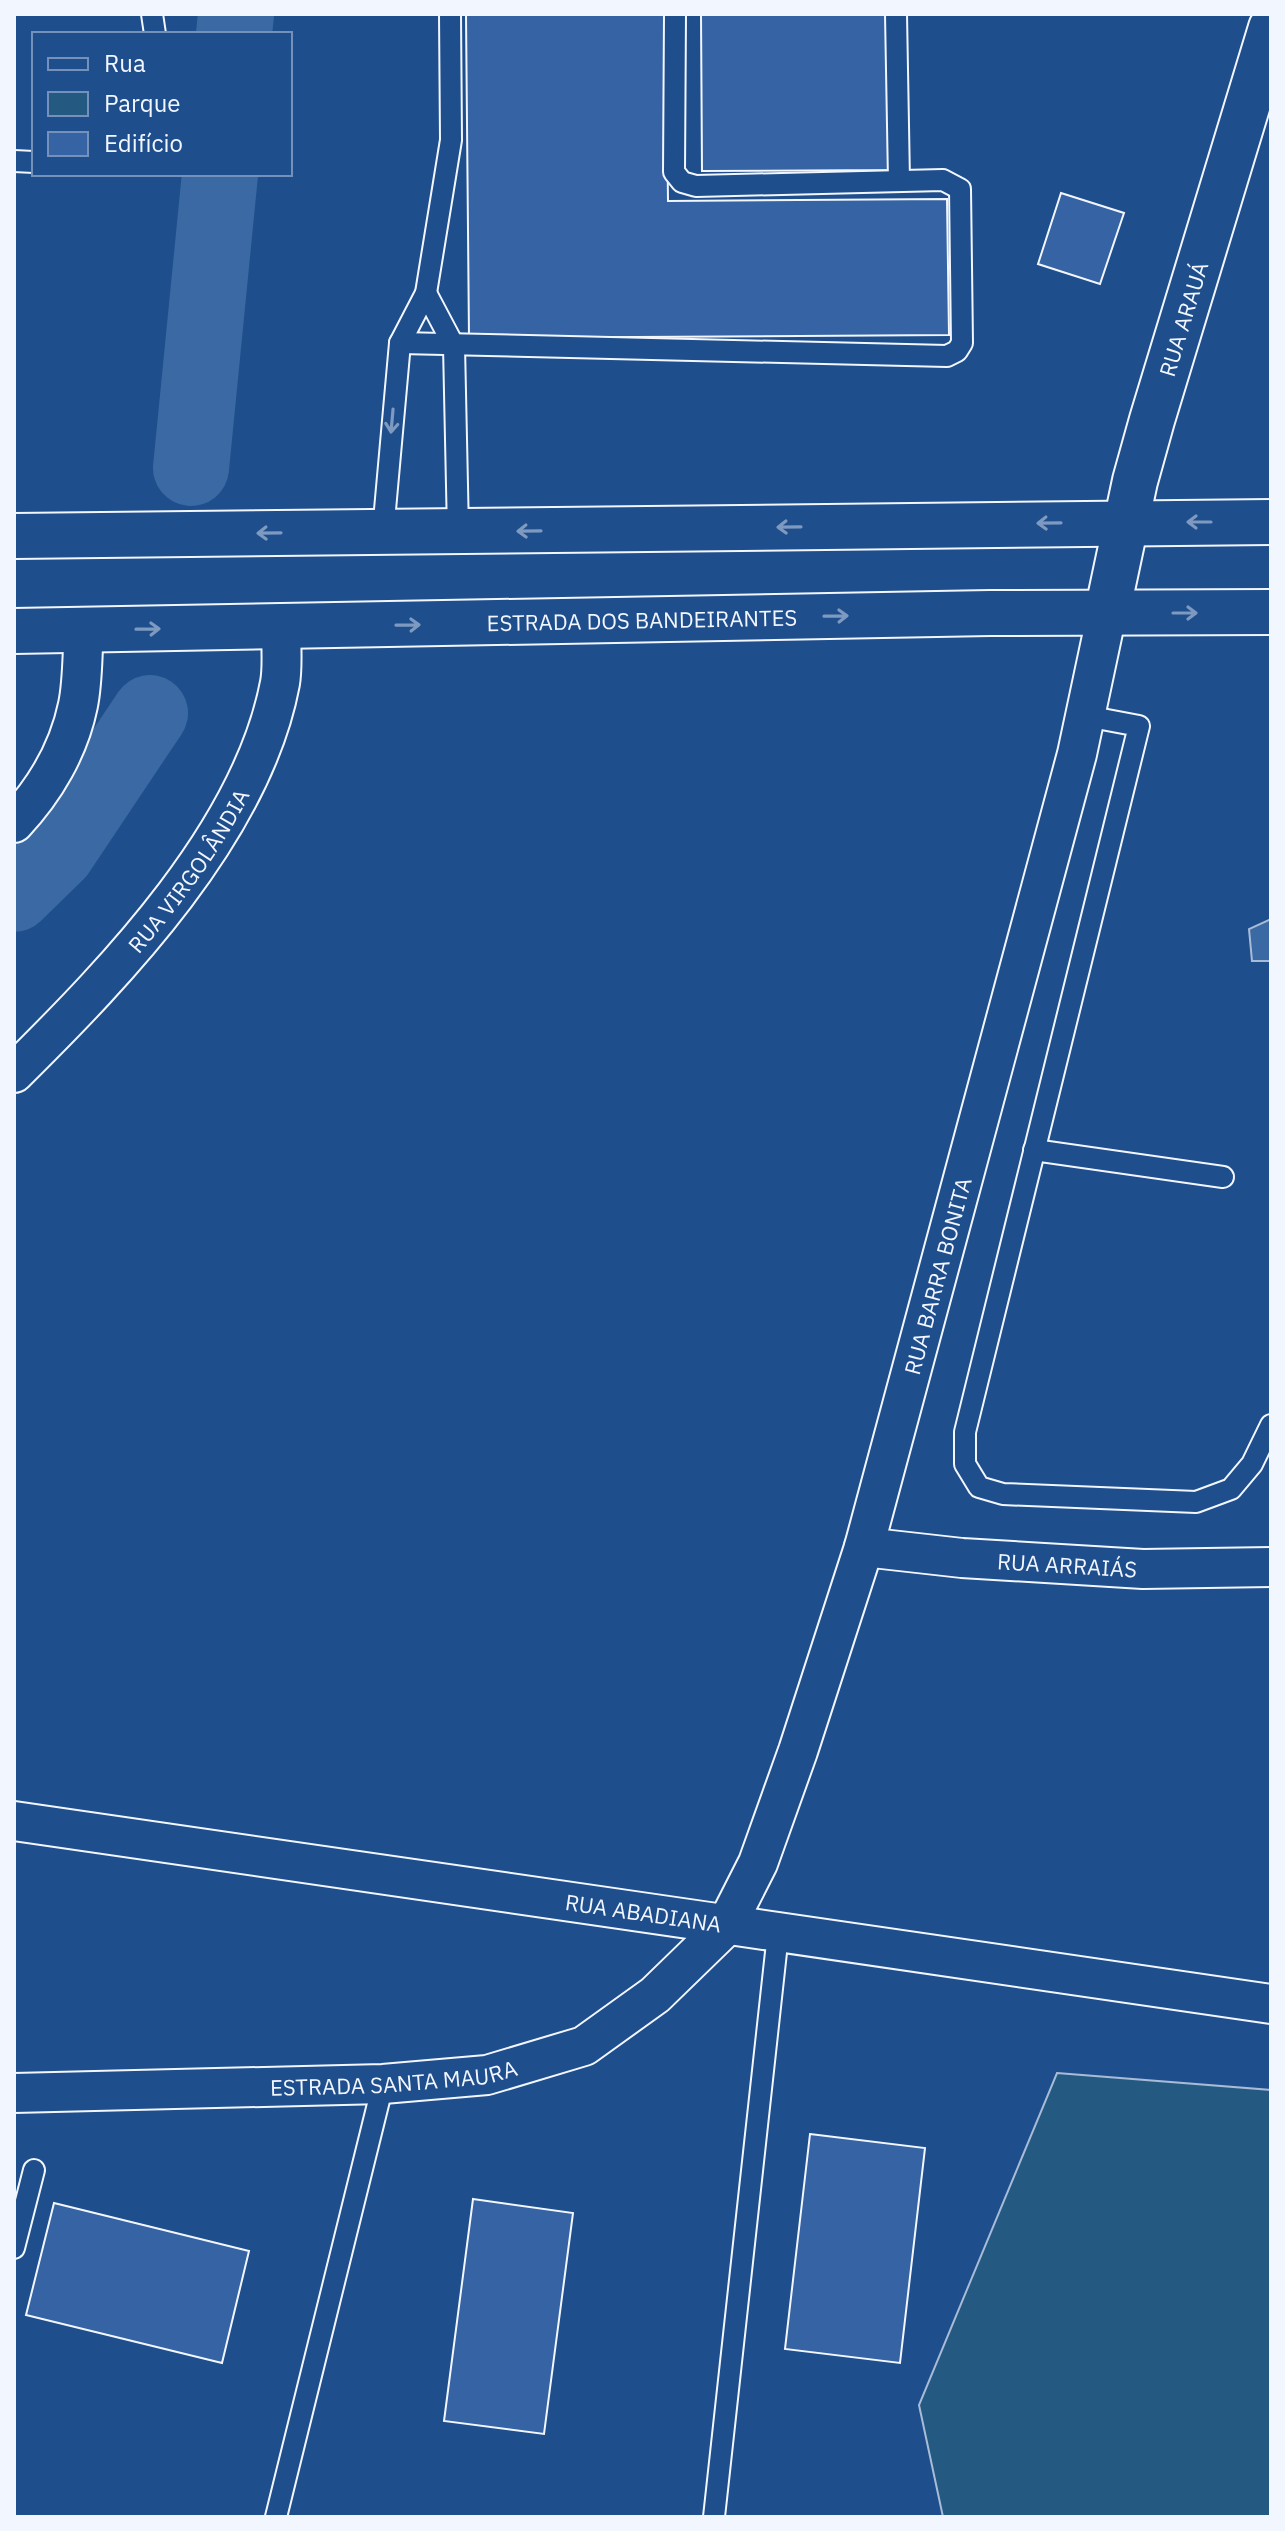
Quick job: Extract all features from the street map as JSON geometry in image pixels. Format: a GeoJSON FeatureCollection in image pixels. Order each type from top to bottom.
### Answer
{"type":"FeatureCollection","features":[{"type":"Feature","properties":{"kind":"main road","name":"RUA ARAUÁ"},"geometry":{"type":"LineString","coordinates":[[1107,613],[1152,420],[1271,28]]}},
{"type":"Feature","properties":{"kind":"main road"},"geometry":{"type":"LineString","coordinates":[[14,536],[1127,521],[1271,522]]}},
{"type":"Feature","properties":{"kind":"main road","name":"ESTRADA DOS BANDEIRANTES"},"geometry":{"type":"LineString","coordinates":[[14,631],[990,613],[1271,612]]}},
{"type":"Feature","properties":{"kind":"street","name":"RUA BARRA BONITA"},"geometry":{"type":"LineString","coordinates":[[726,1926],[758,1863],[864,1547],[1086,716],[1107,613]]}},
{"type":"Feature","properties":{"kind":"street","name":"RUA VIRGOLÂNDIA"},"geometry":{"type":"LineString","coordinates":[[14,1073],[83,1005],[145,932],[218,832],[258,757],[280,681],[281,628]]}},
{"type":"Feature","properties":{"kind":"street"},"geometry":{"type":"LineString","coordinates":[[14,823],[33,803],[66,748],[79,703],[84,630]]}},
{"type":"Feature","properties":{"kind":"street","name":"RUA ARRAIÁS"},"geometry":{"type":"LineString","coordinates":[[864,1547],[962,1558],[1143,1569],[1271,1567]]}},
{"type":"Feature","properties":{"kind":"street","name":"RUA ABADIANA"},"geometry":{"type":"LineString","coordinates":[[14,1821],[1271,2004]]}},
{"type":"Feature","properties":{"kind":"street","name":"ESTRADA SANTA MAURA"},"geometry":{"type":"LineString","coordinates":[[14,2093],[383,2084],[487,2075],[584,2046],[655,1995],[726,1926]]}},
{"type":"Feature","properties":{"kind":"lane"},"geometry":{"type":"LineString","coordinates":[[383,532],[400,343],[426,293],[451,140],[450,14]]}},
{"type":"Feature","properties":{"kind":"lane"},"geometry":{"type":"LineString","coordinates":[[400,343],[947,356],[957,351],[962,343],[960,189],[943,180],[696,186],[682,182],[674,172],[675,14]]}},
{"type":"Feature","properties":{"kind":"lane"},"geometry":{"type":"LineString","coordinates":[[896,14],[899,181]]}},
{"type":"Feature","properties":{"kind":"lane"},"geometry":{"type":"LineString","coordinates":[[426,293],[454,346],[458,532]]}},
{"type":"Feature","properties":{"kind":"lane"},"geometry":{"type":"LineString","coordinates":[[1086,716],[1139,726],[965,1432],[965,1464],[979,1487],[1003,1494],[1196,1502],[1231,1489],[1252,1464],[1271,1425]]}},
{"type":"Feature","properties":{"kind":"lane"},"geometry":{"type":"LineString","coordinates":[[1034,1150],[1223,1177]]}},
{"type":"Feature","properties":{"kind":"lane"},"geometry":{"type":"LineString","coordinates":[[714,2517],[778,1934]]}},
{"type":"Feature","properties":{"kind":"lane"},"geometry":{"type":"LineString","coordinates":[[276,2517],[383,2084]]}},
{"type":"Feature","properties":{"kind":"lane"},"geometry":{"type":"LineString","coordinates":[[14,2248],[34,2170]]}},
{"type":"Feature","properties":{"kind":"green space"},"geometry":{"type":"Polygon","coordinates":[[[1057,2073],[1271,2090],[1271,2517],[943,2517],[919,2405],[1057,2073]]]}},
{"type":"Feature","properties":{"kind":"shaded area"},"geometry":{"type":"Polygon","coordinates":[[[1271,919],[1271,961],[1252,961],[1249,929],[1271,919]]]}},
{"type":"Feature","properties":{"kind":"building"},"geometry":{"type":"Polygon","coordinates":[[[466,14],[666,14],[668,201],[947,199],[949,335],[469,338],[466,14]]]}},
{"type":"Feature","properties":{"kind":"building"},"geometry":{"type":"Polygon","coordinates":[[[701,14],[889,14],[890,170],[702,171],[701,14]]]}},
{"type":"Feature","properties":{"kind":"building"},"geometry":{"type":"Polygon","coordinates":[[[1061,193],[1124,213],[1100,284],[1038,264],[1061,193]]]}},
{"type":"Feature","properties":{"kind":"building"},"geometry":{"type":"Polygon","coordinates":[[[810,2134],[925,2148],[900,2363],[785,2349],[810,2134]]]}},
{"type":"Feature","properties":{"kind":"building"},"geometry":{"type":"Polygon","coordinates":[[[473,2199],[573,2213],[544,2434],[444,2421],[473,2199]]]}},
{"type":"Feature","properties":{"kind":"building"},"geometry":{"type":"Polygon","coordinates":[[[54,2203],[249,2251],[222,2363],[26,2315],[54,2203]]]}},
{"type":"Feature","properties":{"kind":"waterway"},"geometry":{"type":"LineString","coordinates":[[234,32],[236,14]]}},
{"type":"Feature","properties":{"kind":"waterway"},"geometry":{"type":"LineString","coordinates":[[191,468],[220,176]]}},
{"type":"Feature","properties":{"kind":"waterway"},"geometry":{"type":"LineString","coordinates":[[14,894],[57,852],[150,713]]}}]}
